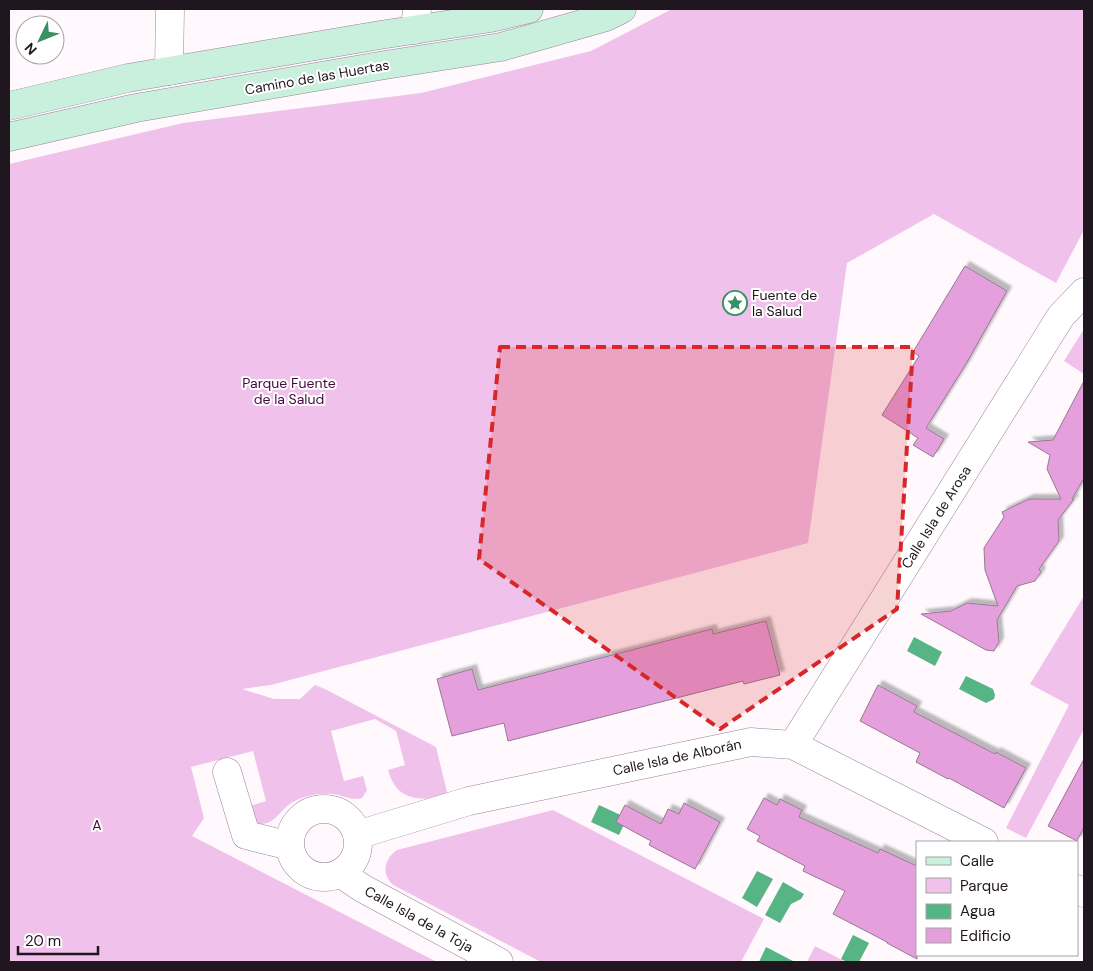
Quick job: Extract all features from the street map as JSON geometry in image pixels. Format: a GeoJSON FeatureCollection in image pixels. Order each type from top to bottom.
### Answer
{"type":"FeatureCollection","features":[{"type":"Feature","properties":{"kind":"main road"},"geometry":{"type":"LineString","coordinates":[[9,106],[128,78],[380,35],[416,20],[491,18],[528,9]]}},
{"type":"Feature","properties":{"kind":"main road","name":"Camino de las Huertas"},"geometry":{"type":"LineString","coordinates":[[9,137],[136,108],[500,47],[606,17],[622,9]]}},
{"type":"Feature","properties":{"kind":"street"},"geometry":{"type":"LineString","coordinates":[[169,71],[170,9]]}},
{"type":"Feature","properties":{"kind":"street","name":"Calle Isla de Arosa"},"geometry":{"type":"LineString","coordinates":[[793,746],[1061,316],[1084,292]]}},
{"type":"Feature","properties":{"kind":"street","name":"Calle Isla de Alborán"},"geometry":{"type":"LineString","coordinates":[[357,835],[469,801],[750,742],[793,746],[982,841]]}},
{"type":"Feature","properties":{"kind":"street"},"geometry":{"type":"LineString","coordinates":[[227,772],[246,836],[290,846]]}},
{"type":"Feature","properties":{"kind":"street"},"geometry":{"type":"LineString","coordinates":[[324,809],[335,811],[345,816],[353,824],[357,835],[358,846],[355,857],[349,866],[340,873],[330,876],[318,876],[300,866],[293,856],[290,846],[291,835],[296,824],[303,816],[313,811],[324,809]]}},
{"type":"Feature","properties":{"kind":"street","name":"Calle Isla de la Toja"},"geometry":{"type":"LineString","coordinates":[[340,873],[362,888],[499,962]]}},
{"type":"Feature","properties":{"kind":"highlighted area"},"geometry":{"type":"Polygon","coordinates":[[[500,347],[913,347],[897,609],[720,729],[479,559],[500,347]]]}},
{"type":"Feature","properties":{"kind":"green space","name":"Parque Fuente de la Salud"},"geometry":{"type":"Polygon","coordinates":[[[672,9],[1084,9],[1084,230],[1056,283],[934,214],[847,263],[808,543],[271,685],[242,689],[274,699],[300,699],[315,685],[325,689],[436,747],[448,796],[428,799],[411,797],[397,788],[388,770],[405,765],[396,731],[375,719],[331,731],[344,781],[363,776],[367,790],[362,798],[354,799],[329,794],[311,795],[292,803],[269,822],[265,824],[256,823],[247,807],[266,801],[253,751],[191,767],[204,818],[192,836],[437,962],[9,962],[9,164],[183,123],[421,93],[591,51],[672,9]]]}},
{"type":"Feature","properties":{"kind":"green space"},"geometry":{"type":"Polygon","coordinates":[[[1084,329],[1084,374],[1064,361],[1084,329]]]}},
{"type":"Feature","properties":{"kind":"green space"},"geometry":{"type":"Polygon","coordinates":[[[1084,596],[1084,729],[1026,838],[1006,828],[1069,705],[1030,684],[1084,596]]]}},
{"type":"Feature","properties":{"kind":"green space"},"geometry":{"type":"Polygon","coordinates":[[[553,810],[764,919],[741,962],[541,962],[393,885],[389,881],[386,871],[387,862],[397,850],[553,810]]]}},
{"type":"Feature","properties":{"kind":"green space"},"geometry":{"type":"Polygon","coordinates":[[[815,946],[846,962],[807,962],[815,946]]]}},
{"type":"Feature","properties":{"kind":"water"},"geometry":{"type":"Polygon","coordinates":[[[914,637],[942,652],[935,666],[907,651],[914,637]]]}},
{"type":"Feature","properties":{"kind":"water"},"geometry":{"type":"Polygon","coordinates":[[[966,676],[993,689],[994,699],[986,703],[959,689],[966,676]]]}},
{"type":"Feature","properties":{"kind":"water"},"geometry":{"type":"Polygon","coordinates":[[[599,805],[627,818],[619,835],[591,822],[599,805]]]}},
{"type":"Feature","properties":{"kind":"water"},"geometry":{"type":"Polygon","coordinates":[[[757,871],[773,879],[757,907],[742,898],[757,871]]]}},
{"type":"Feature","properties":{"kind":"water"},"geometry":{"type":"Polygon","coordinates":[[[783,882],[804,894],[801,899],[791,904],[780,923],[765,915],[783,882]]]}},
{"type":"Feature","properties":{"kind":"water"},"geometry":{"type":"Polygon","coordinates":[[[853,935],[869,943],[859,962],[847,962],[841,959],[853,935]]]}},
{"type":"Feature","properties":{"kind":"water"},"geometry":{"type":"Polygon","coordinates":[[[766,947],[793,961],[793,962],[759,962],[766,947]]]}},
{"type":"Feature","properties":{"kind":"building"},"geometry":{"type":"Polygon","coordinates":[[[965,266],[1007,291],[966,364],[926,428],[944,439],[933,457],[913,445],[918,438],[882,415],[919,356],[913,352],[965,266]]]}},
{"type":"Feature","properties":{"kind":"building"},"geometry":{"type":"Polygon","coordinates":[[[1084,381],[1084,478],[1072,499],[1074,499],[1058,520],[1059,541],[1039,569],[1041,572],[1035,581],[1017,586],[997,620],[999,642],[994,651],[986,650],[921,614],[951,611],[967,603],[998,606],[985,570],[984,548],[1004,517],[1002,512],[1029,499],[1061,499],[1047,469],[1050,455],[1028,442],[1053,440],[1084,381]]]}},
{"type":"Feature","properties":{"kind":"building"},"geometry":{"type":"Polygon","coordinates":[[[766,621],[780,675],[744,684],[743,681],[508,741],[504,723],[452,736],[437,679],[472,669],[478,690],[712,629],[713,634],[766,621]]]}},
{"type":"Feature","properties":{"kind":"building"},"geometry":{"type":"Polygon","coordinates":[[[878,685],[917,706],[914,712],[1026,768],[1004,808],[916,762],[920,753],[860,721],[878,685]]]}},
{"type":"Feature","properties":{"kind":"building"},"geometry":{"type":"Polygon","coordinates":[[[1084,759],[1084,827],[1077,841],[1048,826],[1084,759]]]}},
{"type":"Feature","properties":{"kind":"building"},"geometry":{"type":"Polygon","coordinates":[[[764,798],[777,805],[780,799],[802,810],[799,817],[878,853],[880,849],[916,866],[917,959],[833,914],[845,891],[803,871],[805,866],[757,841],[760,836],[747,829],[764,798]]]}},
{"type":"Feature","properties":{"kind":"building"},"geometry":{"type":"Polygon","coordinates":[[[684,803],[720,822],[695,869],[649,845],[651,841],[616,822],[625,805],[661,824],[668,809],[679,814],[684,803]]]}},
{"type":"Feature","properties":{"kind":"place","name":"Fuente de la Salud"},"geometry":{"type":"Point","coordinates":[735,303]}},
{"type":"Feature","properties":{"kind":"park label","name":"A"},"geometry":{"type":"Point","coordinates":[97,825]}}]}
